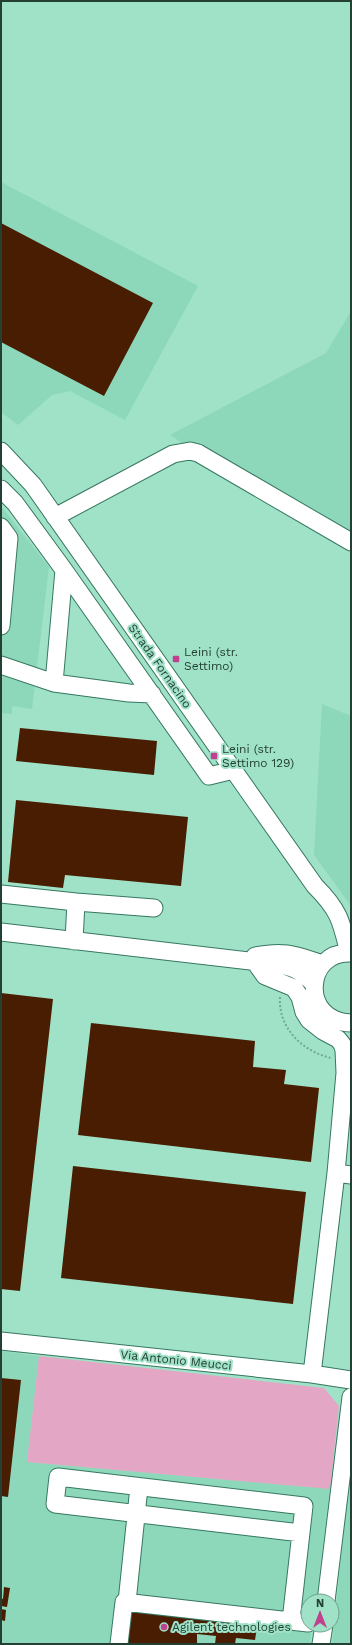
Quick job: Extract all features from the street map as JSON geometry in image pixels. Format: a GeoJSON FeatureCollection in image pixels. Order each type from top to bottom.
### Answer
{"type":"FeatureCollection","features":[{"type":"Feature","properties":{"kind":"street","name":"Strada Fornacino"},"geometry":{"type":"LineString","coordinates":[[1,451],[33,485],[315,886],[330,901],[342,921],[350,953]]}},
{"type":"Feature","properties":{"kind":"street"},"geometry":{"type":"LineString","coordinates":[[55,517],[173,454],[190,451],[198,453],[351,542]]}},
{"type":"Feature","properties":{"kind":"street"},"geometry":{"type":"LineString","coordinates":[[2,493],[15,504],[64,570],[209,776],[234,770]]}},
{"type":"Feature","properties":{"kind":"street"},"geometry":{"type":"LineString","coordinates":[[1,527],[9,538],[1,626]]}},
{"type":"Feature","properties":{"kind":"street"},"geometry":{"type":"LineString","coordinates":[[54,683],[64,570]]}},
{"type":"Feature","properties":{"kind":"street"},"geometry":{"type":"LineString","coordinates":[[1,665],[54,683],[129,693],[152,694]]}},
{"type":"Feature","properties":{"kind":"street","name":"Strada Fornacino"},"geometry":{"type":"LineString","coordinates":[[314,984],[317,974],[335,948],[336,932],[315,886]]}},
{"type":"Feature","properties":{"kind":"street"},"geometry":{"type":"LineString","coordinates":[[1,894],[154,908]]}},
{"type":"Feature","properties":{"kind":"street"},"geometry":{"type":"LineString","coordinates":[[74,941],[76,902]]}},
{"type":"Feature","properties":{"kind":"street"},"geometry":{"type":"LineString","coordinates":[[1,932],[292,967],[304,973],[314,984],[314,996],[319,1007],[327,1016],[338,1021],[351,1023]]}},
{"type":"Feature","properties":{"kind":"street"},"geometry":{"type":"LineString","coordinates":[[238,960],[278,952],[326,962],[339,954],[350,953]]}},
{"type":"Feature","properties":{"kind":"street"},"geometry":{"type":"LineString","coordinates":[[255,962],[265,976],[294,988],[300,996],[304,1012],[309,1020],[319,1029],[338,1039],[344,1050],[348,1074],[344,1174],[312,1374]]}},
{"type":"Feature","properties":{"kind":"street","name":"Via Antonio Meucci"},"geometry":{"type":"LineString","coordinates":[[1,1341],[312,1374],[351,1380]]}},
{"type":"Feature","properties":{"kind":"street"},"geometry":{"type":"LineString","coordinates":[[327,1593],[351,1397]]}},
{"type":"Feature","properties":{"kind":"street"},"geometry":{"type":"LineString","coordinates":[[291,1621],[301,1533],[304,1506],[58,1477],[55,1504],[301,1533]]}},
{"type":"Feature","properties":{"kind":"street"},"geometry":{"type":"LineString","coordinates":[[119,1644],[124,1602],[127,1602],[139,1486]]}},
{"type":"Feature","properties":{"kind":"street"},"geometry":{"type":"LineString","coordinates":[[127,1602],[300,1622]]}},
{"type":"Feature","properties":{"kind":"street"},"geometry":{"type":"LineString","coordinates":[[321,1644],[323,1633]]}},
{"type":"Feature","properties":{"kind":"path"},"geometry":{"type":"LineString","coordinates":[[280,991],[282,1014],[291,1032],[306,1048],[333,1059]]}},
{"type":"Feature","properties":{"kind":"shaded area"},"geometry":{"type":"Polygon","coordinates":[[[1,182],[198,286],[125,420],[70,391],[52,395],[18,425],[1,412],[1,182]]]}},
{"type":"Feature","properties":{"kind":"shaded area"},"geometry":{"type":"Polygon","coordinates":[[[351,311],[351,542],[198,453],[170,435],[326,353],[351,311]]]}},
{"type":"Feature","properties":{"kind":"shaded area"},"geometry":{"type":"Polygon","coordinates":[[[1,506],[49,567],[32,709],[12,706],[12,714],[1,713],[1,506]]]}},
{"type":"Feature","properties":{"kind":"shaded area"},"geometry":{"type":"Polygon","coordinates":[[[322,704],[351,716],[351,906],[314,855],[322,704]]]}},
{"type":"Feature","properties":{"kind":"shaded area"},"geometry":{"type":"Polygon","coordinates":[[[1,1351],[39,1356],[27,1462],[330,1489],[317,1593],[300,1593],[300,1633],[311,1633],[310,1644],[1,1644],[1,1351]]]}},
{"type":"Feature","properties":{"kind":"shaded area"},"geometry":{"type":"Polygon","coordinates":[[[39,1356],[324,1388],[339,1406],[330,1489],[27,1462],[39,1356]]]}},
{"type":"Feature","properties":{"kind":"shaded area"},"geometry":{"type":"Polygon","coordinates":[[[351,1463],[351,1644],[332,1644],[333,1633],[340,1633],[340,1593],[337,1593],[351,1463]]]}},
{"type":"Feature","properties":{"kind":"building"},"geometry":{"type":"Polygon","coordinates":[[[1,223],[153,303],[104,396],[1,342],[1,223]]]}},
{"type":"Feature","properties":{"kind":"building"},"geometry":{"type":"Polygon","coordinates":[[[20,728],[157,741],[154,775],[16,761],[20,728]]]}},
{"type":"Feature","properties":{"kind":"building"},"geometry":{"type":"Polygon","coordinates":[[[16,800],[188,817],[181,886],[65,875],[63,888],[8,882],[16,800]]]}},
{"type":"Feature","properties":{"kind":"building"},"geometry":{"type":"Polygon","coordinates":[[[1,993],[53,999],[20,1291],[1,1289],[1,993]]]}},
{"type":"Feature","properties":{"kind":"building"},"geometry":{"type":"Polygon","coordinates":[[[91,1023],[255,1041],[253,1067],[286,1070],[284,1084],[319,1088],[311,1162],[78,1135],[91,1023]]]}},
{"type":"Feature","properties":{"kind":"building"},"geometry":{"type":"Polygon","coordinates":[[[73,1166],[306,1192],[293,1304],[61,1278],[73,1166]]]}},
{"type":"Feature","properties":{"kind":"building"},"geometry":{"type":"Polygon","coordinates":[[[1,1378],[21,1380],[8,1497],[1,1496],[1,1378]]]}},
{"type":"Feature","properties":{"kind":"building"},"geometry":{"type":"Polygon","coordinates":[[[4,1587],[10,1588],[7,1607],[1,1606],[1,1598],[3,1599],[4,1587]]]}},
{"type":"Feature","properties":{"kind":"building"},"geometry":{"type":"Polygon","coordinates":[[[1,1609],[6,1610],[5,1621],[1,1620],[1,1609]]]}},
{"type":"Feature","properties":{"kind":"building","name":"Agilent technologies"},"geometry":{"type":"Polygon","coordinates":[[[132,1611],[257,1627],[255,1640],[236,1638],[235,1644],[215,1644],[216,1636],[197,1634],[197,1644],[127,1644],[132,1611]]]}},
{"type":"Feature","properties":{"kind":"place","name":"Leini (str. Settimo)"},"geometry":{"type":"Point","coordinates":[176,659]}},
{"type":"Feature","properties":{"kind":"place","name":"Leini (str. Settimo 129)"},"geometry":{"type":"Point","coordinates":[214,756]}},
{"type":"Feature","properties":{"kind":"place","name":"Agilent technologies"},"geometry":{"type":"Point","coordinates":[164,1627]}}]}
